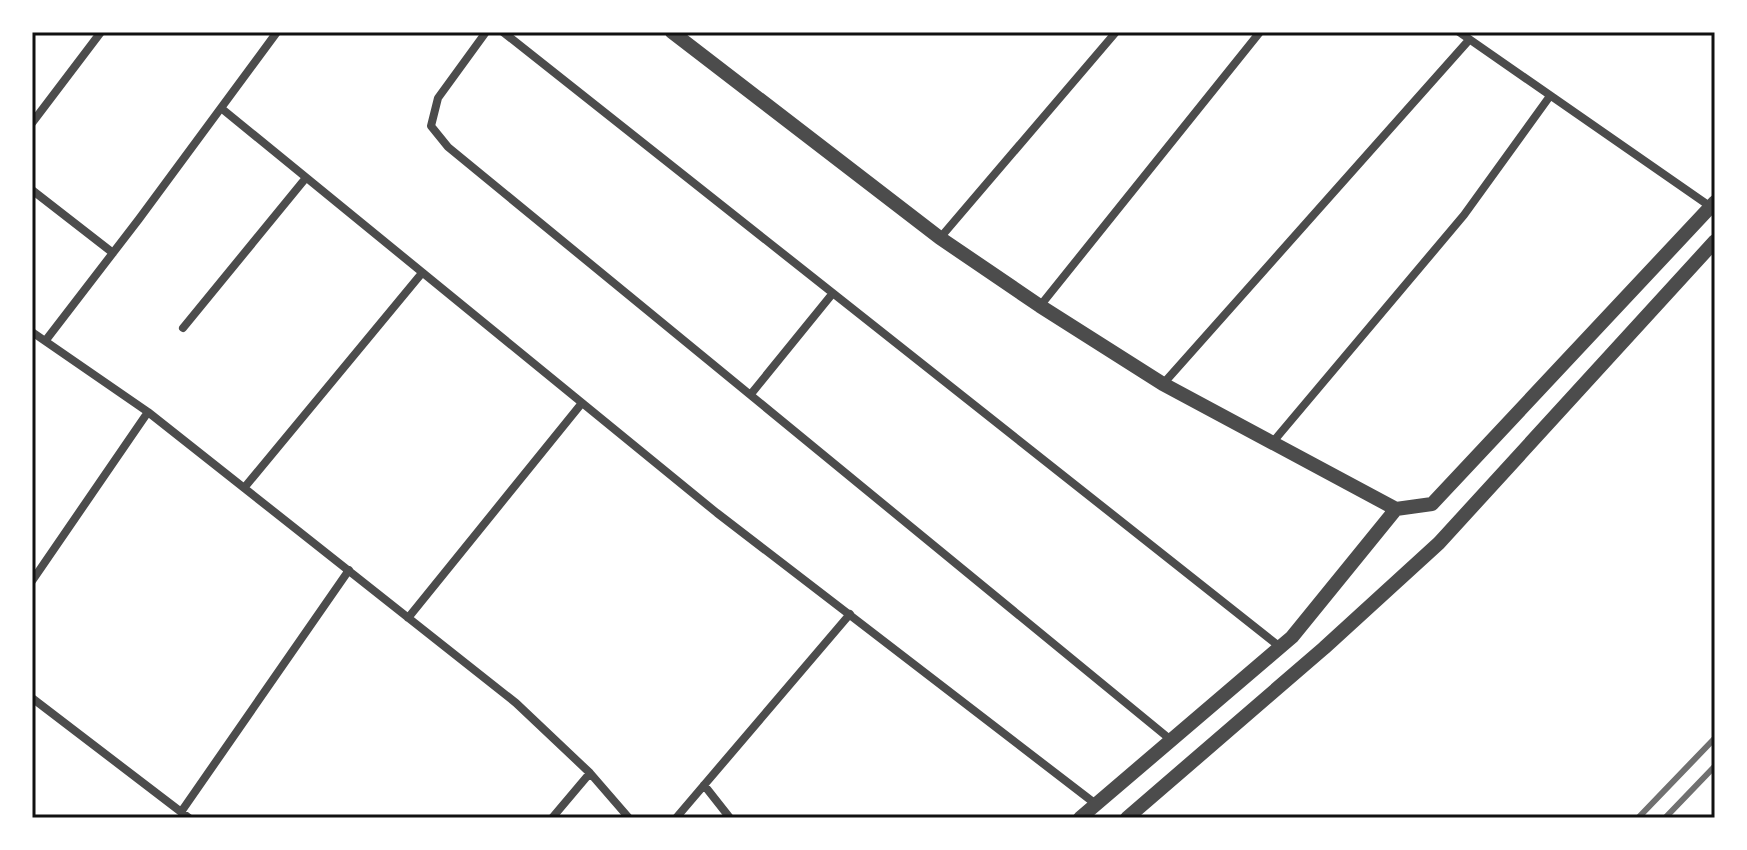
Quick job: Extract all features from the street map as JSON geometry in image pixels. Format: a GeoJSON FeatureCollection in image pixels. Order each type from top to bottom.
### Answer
{"type":"FeatureCollection","features":[{"type":"Feature","properties":{"kind":"street"},"geometry":{"type":"LineString","coordinates":[[32,123],[101,32]]}},
{"type":"Feature","properties":{"kind":"street"},"geometry":{"type":"LineString","coordinates":[[46,340],[277,32]]}},
{"type":"Feature","properties":{"kind":"street"},"geometry":{"type":"LineString","coordinates":[[486,32],[438,98],[431,126],[448,147],[1171,740]]}},
{"type":"Feature","properties":{"kind":"street"},"geometry":{"type":"LineString","coordinates":[[503,32],[1280,647]]}},
{"type":"Feature","properties":{"kind":"street"},"geometry":{"type":"LineString","coordinates":[[672,32],[940,238],[1040,306],[1163,384],[1396,509],[1432,504],[1713,205],[1459,32]]}},
{"type":"Feature","properties":{"kind":"street"},"geometry":{"type":"LineString","coordinates":[[940,238],[1116,32]]}},
{"type":"Feature","properties":{"kind":"street"},"geometry":{"type":"LineString","coordinates":[[1040,306],[1260,32]]}},
{"type":"Feature","properties":{"kind":"street"},"geometry":{"type":"LineString","coordinates":[[1163,384],[1469,40]]}},
{"type":"Feature","properties":{"kind":"street"},"geometry":{"type":"LineString","coordinates":[[1272,443],[1464,215],[1550,96]]}},
{"type":"Feature","properties":{"kind":"street"},"geometry":{"type":"LineString","coordinates":[[221,108],[717,513],[1097,805]]}},
{"type":"Feature","properties":{"kind":"street"},"geometry":{"type":"LineString","coordinates":[[183,328],[305,179]]}},
{"type":"Feature","properties":{"kind":"street"},"geometry":{"type":"LineString","coordinates":[[32,190],[113,253]]}},
{"type":"Feature","properties":{"kind":"street"},"geometry":{"type":"LineString","coordinates":[[1127,818],[1324,648],[1439,543],[1715,241]]}},
{"type":"Feature","properties":{"kind":"street"},"geometry":{"type":"LineString","coordinates":[[244,488],[422,273]]}},
{"type":"Feature","properties":{"kind":"street"},"geometry":{"type":"LineString","coordinates":[[751,394],[833,293]]}},
{"type":"Feature","properties":{"kind":"street"},"geometry":{"type":"LineString","coordinates":[[32,332],[148,412],[516,703],[590,773],[629,818]]}},
{"type":"Feature","properties":{"kind":"street"},"geometry":{"type":"LineString","coordinates":[[408,618],[582,403]]}},
{"type":"Feature","properties":{"kind":"street"},"geometry":{"type":"LineString","coordinates":[[32,581],[148,412]]}},
{"type":"Feature","properties":{"kind":"street"},"geometry":{"type":"LineString","coordinates":[[1080,818],[1292,637],[1396,509]]}},
{"type":"Feature","properties":{"kind":"street"},"geometry":{"type":"LineString","coordinates":[[32,698],[185,815],[349,570]]}},
{"type":"Feature","properties":{"kind":"street"},"geometry":{"type":"LineString","coordinates":[[676,818],[850,614]]}},
{"type":"Feature","properties":{"kind":"street"},"geometry":{"type":"LineString","coordinates":[[552,818],[590,773]]}},
{"type":"Feature","properties":{"kind":"street"},"geometry":{"type":"LineString","coordinates":[[704,785],[730,818]]}},
{"type":"Feature","properties":{"kind":"railway"},"geometry":{"type":"LineString","coordinates":[[1638,818],[1715,738]]}},
{"type":"Feature","properties":{"kind":"railway"},"geometry":{"type":"LineString","coordinates":[[1665,818],[1715,766]]}}]}
